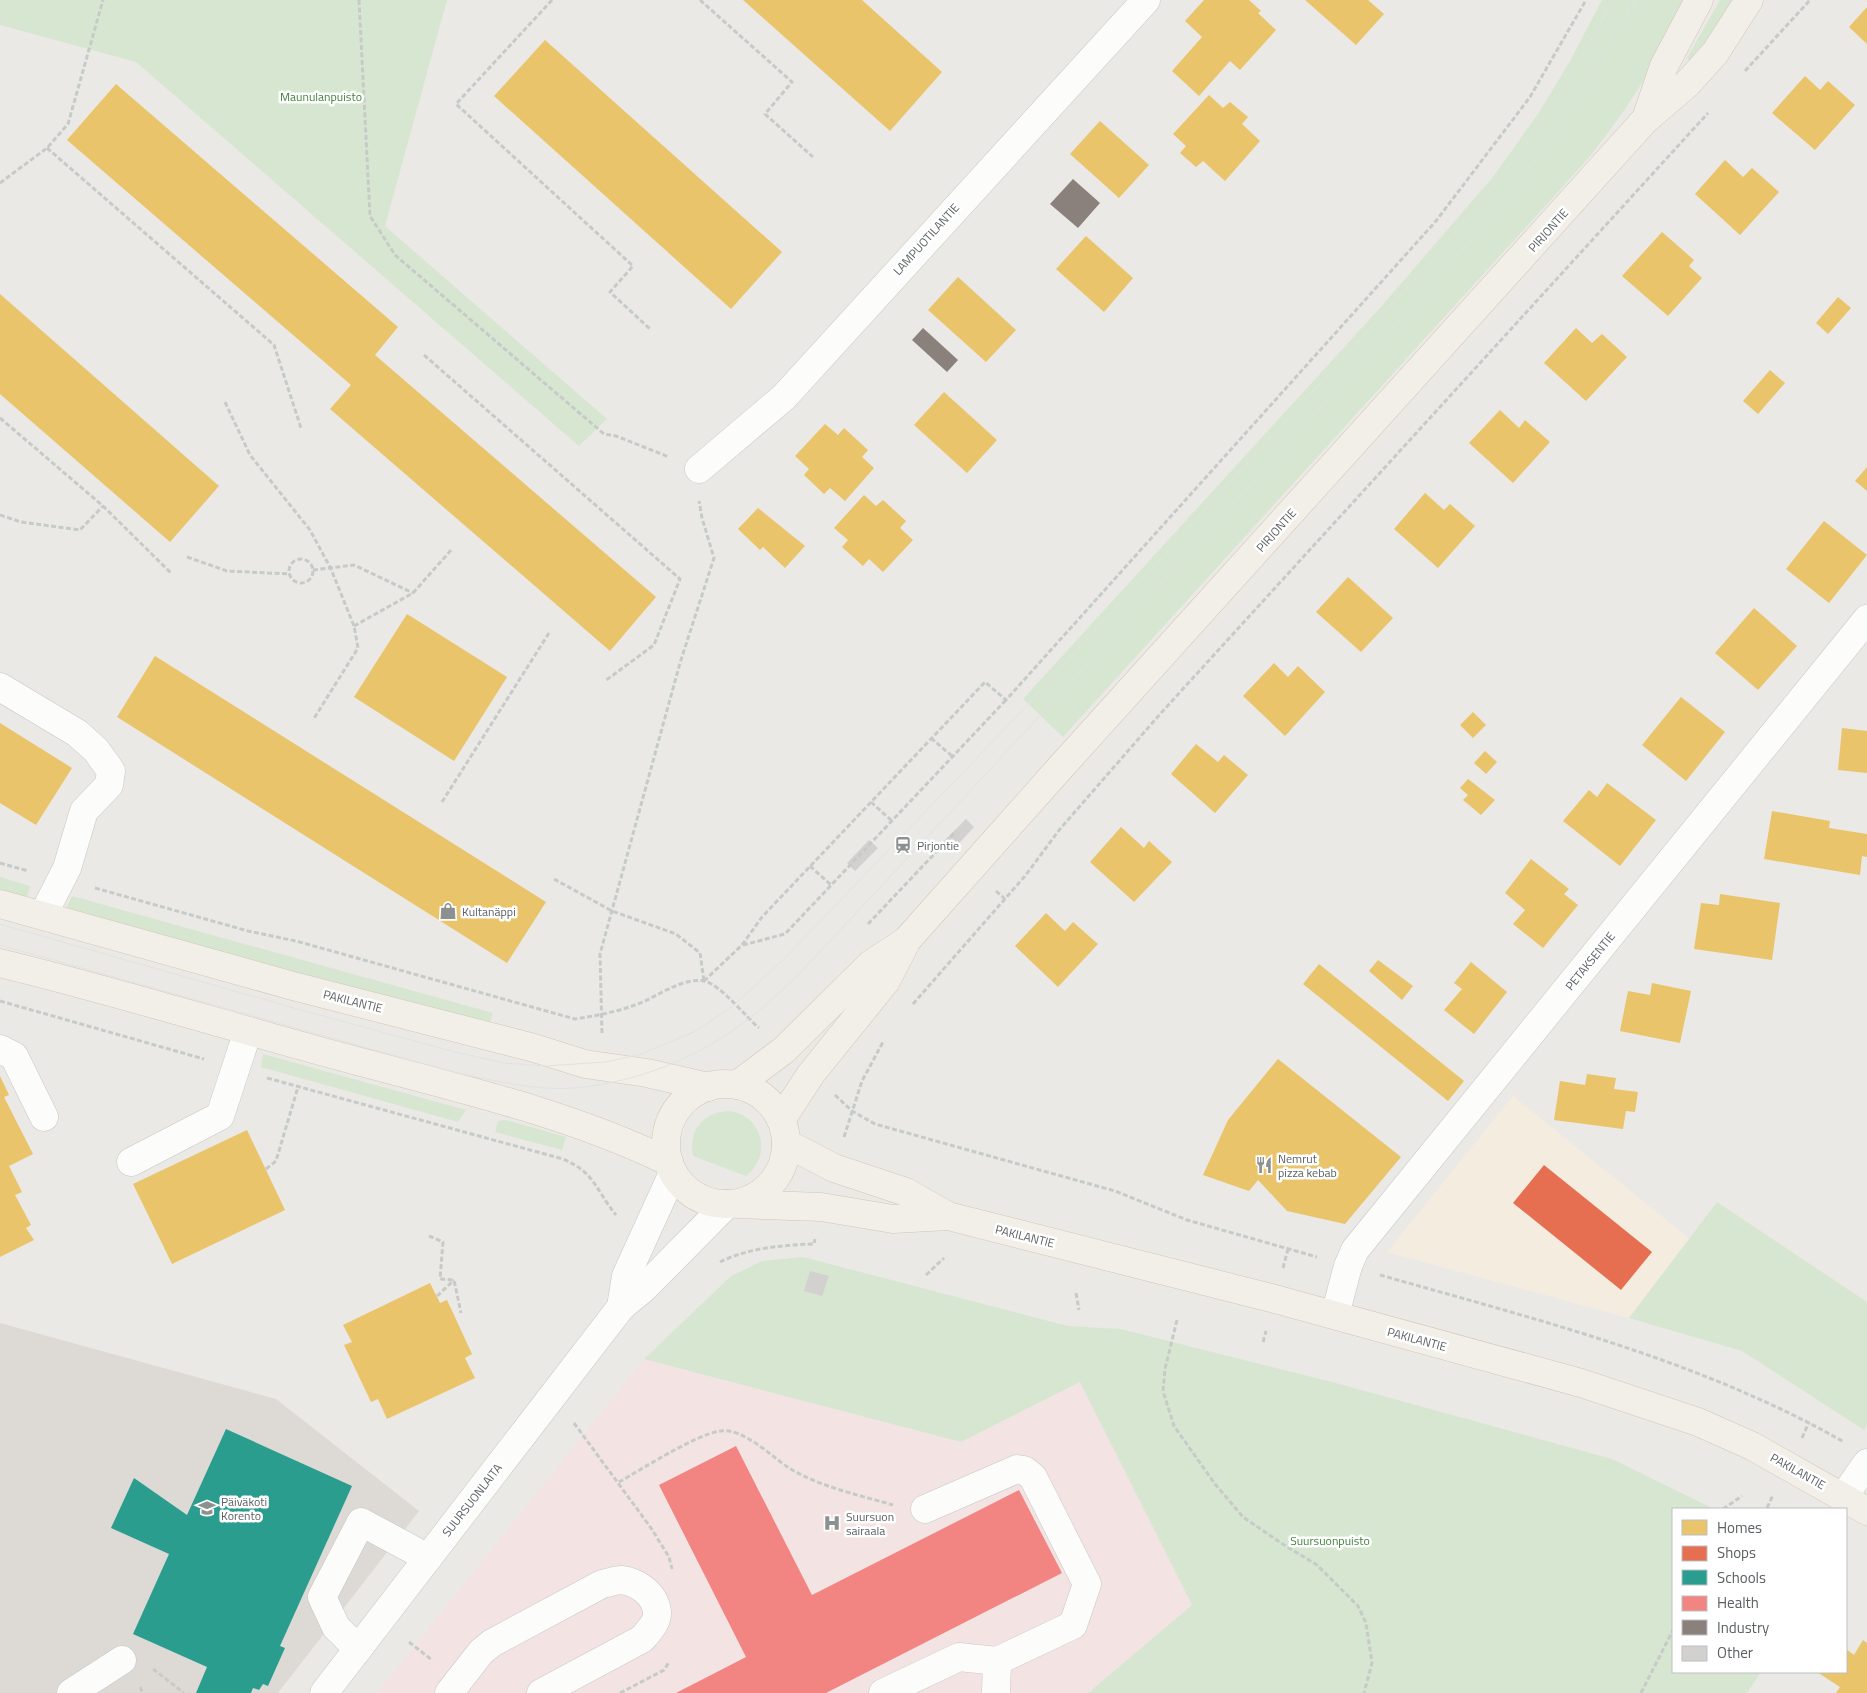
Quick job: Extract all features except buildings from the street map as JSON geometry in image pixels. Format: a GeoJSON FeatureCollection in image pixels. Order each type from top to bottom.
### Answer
{"type":"FeatureCollection","features":[{"type":"Feature","properties":{"kind":"main road","name":"PIRJONTIE"},"geometry":{"type":"LineString","coordinates":[[1645,120],[1664,66],[1699,0]]}},
{"type":"Feature","properties":{"kind":"main road","name":"PIRJONTIE"},"geometry":{"type":"LineString","coordinates":[[737,1084],[784,1050],[871,964],[907,940],[1645,120],[1687,84],[1715,53],[1749,0]]}},
{"type":"Feature","properties":{"kind":"main road","name":"PAKILANTIE"},"geometry":{"type":"LineString","coordinates":[[0,904],[294,986],[526,1046],[585,1064],[647,1073],[708,1087]]}},
{"type":"Feature","properties":{"kind":"main road","name":"PIRJONTIE"},"geometry":{"type":"LineString","coordinates":[[784,1132],[811,1074],[886,982],[907,940]]}},
{"type":"Feature","properties":{"kind":"main road"},"geometry":{"type":"LineString","coordinates":[[0,963],[455,1088],[582,1126],[636,1145],[671,1167]]}},
{"type":"Feature","properties":{"kind":"main road"},"geometry":{"type":"LineString","coordinates":[[720,1084],[737,1084],[764,1097],[784,1132],[779,1172],[769,1186],[750,1199],[730,1204],[709,1202],[693,1194],[680,1182],[671,1167],[666,1138],[673,1116],[688,1098],[708,1087],[720,1084]]}},
{"type":"Feature","properties":{"kind":"main road","name":"PAKILANTIE"},"geometry":{"type":"LineString","coordinates":[[784,1132],[834,1168],[906,1192],[948,1216],[1335,1315],[1581,1383],[1698,1422],[1752,1446],[1844,1496],[1867,1511]]}},
{"type":"Feature","properties":{"kind":"main road","name":"PAKILANTIE"},"geometry":{"type":"LineString","coordinates":[[730,1204],[821,1207],[893,1219],[948,1216]]}},
{"type":"Feature","properties":{"kind":"street","name":"LAMPUOTILANTIE"},"geometry":{"type":"LineString","coordinates":[[699,469],[784,397],[1146,0]]}},
{"type":"Feature","properties":{"kind":"street","name":"PETAKSENTIE"},"geometry":{"type":"LineString","coordinates":[[1335,1315],[1348,1266],[1355,1250],[1867,619]]}},
{"type":"Feature","properties":{"kind":"street"},"geometry":{"type":"LineString","coordinates":[[0,687],[77,733],[96,750],[111,771],[109,786],[84,811],[61,879],[44,915]]}},
{"type":"Feature","properties":{"kind":"street"},"geometry":{"type":"LineString","coordinates":[[132,1162],[220,1116],[248,1032]]}},
{"type":"Feature","properties":{"kind":"street"},"geometry":{"type":"LineString","coordinates":[[0,1049],[14,1056],[44,1117]]}},
{"type":"Feature","properties":{"kind":"street","name":"SUURSUONLAITA"},"geometry":{"type":"LineString","coordinates":[[621,1307],[626,1276],[671,1167]]}},
{"type":"Feature","properties":{"kind":"street","name":"SUURSUONLAITA"},"geometry":{"type":"LineString","coordinates":[[324,1693],[621,1307],[644,1288],[730,1204]]}},
{"type":"Feature","properties":{"kind":"street"},"geometry":{"type":"LineString","coordinates":[[1844,1496],[1867,1463]]}},
{"type":"Feature","properties":{"kind":"street"},"geometry":{"type":"LineString","coordinates":[[883,1693],[959,1658],[997,1661],[1073,1625],[1087,1584],[1032,1477],[1024,1470],[1017,1469],[926,1509]]}},
{"type":"Feature","properties":{"kind":"street"},"geometry":{"type":"LineString","coordinates":[[358,1649],[336,1627],[322,1597],[361,1522],[428,1558]]}},
{"type":"Feature","properties":{"kind":"street"},"geometry":{"type":"LineString","coordinates":[[449,1693],[481,1652],[492,1643],[602,1584],[620,1580],[639,1585],[652,1596],[657,1613],[652,1627],[642,1639],[541,1693]]}},
{"type":"Feature","properties":{"kind":"street"},"geometry":{"type":"LineString","coordinates":[[72,1693],[122,1660]]}},
{"type":"Feature","properties":{"kind":"street"},"geometry":{"type":"LineString","coordinates":[[996,1693],[997,1661]]}},
{"type":"Feature","properties":{"kind":"path"},"geometry":{"type":"LineString","coordinates":[[0,183],[47,148],[68,124],[103,0]]}},
{"type":"Feature","properties":{"kind":"path"},"geometry":{"type":"LineString","coordinates":[[359,0],[370,216],[395,255],[604,434],[616,436],[699,469],[700,511],[714,558],[680,663],[600,954],[600,1015]]}},
{"type":"Feature","properties":{"kind":"path"},"geometry":{"type":"LineString","coordinates":[[552,0],[456,104],[633,266],[610,292],[650,328]]}},
{"type":"Feature","properties":{"kind":"path"},"geometry":{"type":"LineString","coordinates":[[700,0],[792,82],[765,114],[813,157]]}},
{"type":"Feature","properties":{"kind":"path"},"geometry":{"type":"LineString","coordinates":[[742,945],[785,934],[1006,700],[1436,221],[1530,97],[1586,0]]}},
{"type":"Feature","properties":{"kind":"path"},"geometry":{"type":"LineString","coordinates":[[1738,79],[1810,0]]}},
{"type":"Feature","properties":{"kind":"path"},"geometry":{"type":"LineString","coordinates":[[909,1009],[1005,899],[1060,829],[1167,706],[1712,108]]}},
{"type":"Feature","properties":{"kind":"path"},"geometry":{"type":"LineString","coordinates":[[47,148],[274,345],[301,428]]}},
{"type":"Feature","properties":{"kind":"path"},"geometry":{"type":"LineString","coordinates":[[424,355],[680,579],[654,645],[606,681]]}},
{"type":"Feature","properties":{"kind":"path"},"geometry":{"type":"LineString","coordinates":[[225,402],[250,455],[310,530],[331,569],[354,626],[358,648],[313,720]]}},
{"type":"Feature","properties":{"kind":"path"},"geometry":{"type":"LineString","coordinates":[[0,418],[103,506],[172,574]]}},
{"type":"Feature","properties":{"kind":"path"},"geometry":{"type":"LineString","coordinates":[[0,515],[21,522],[80,530],[103,506]]}},
{"type":"Feature","properties":{"kind":"path"},"geometry":{"type":"LineString","coordinates":[[354,626],[414,593],[452,548]]}},
{"type":"Feature","properties":{"kind":"path"},"geometry":{"type":"LineString","coordinates":[[187,557],[227,571],[290,574]]}},
{"type":"Feature","properties":{"kind":"path"},"geometry":{"type":"LineString","coordinates":[[300,560],[309,562],[313,570],[310,579],[301,583],[296,582],[290,574],[291,565],[300,560]]}},
{"type":"Feature","properties":{"kind":"path"},"geometry":{"type":"LineString","coordinates":[[313,570],[354,565],[414,593]]}},
{"type":"Feature","properties":{"kind":"path"},"geometry":{"type":"LineString","coordinates":[[442,802],[549,633]]}},
{"type":"Feature","properties":{"kind":"path"},"geometry":{"type":"LineString","coordinates":[[704,981],[742,945],[762,917],[985,682],[1006,700]]}},
{"type":"Feature","properties":{"kind":"path"},"geometry":{"type":"LineString","coordinates":[[931,738],[953,757]]}},
{"type":"Feature","properties":{"kind":"path"},"geometry":{"type":"LineString","coordinates":[[871,802],[892,821]]}},
{"type":"Feature","properties":{"kind":"path"},"geometry":{"type":"LineString","coordinates":[[861,931],[963,824]]}},
{"type":"Feature","properties":{"kind":"path"},"geometry":{"type":"LineString","coordinates":[[0,863],[248,931],[296,941],[575,1018],[600,1015],[635,1005],[689,982],[704,981],[720,991],[765,1034]]}},
{"type":"Feature","properties":{"kind":"path"},"geometry":{"type":"LineString","coordinates":[[810,866],[831,885]]}},
{"type":"Feature","properties":{"kind":"path"},"geometry":{"type":"LineString","coordinates":[[554,879],[612,911],[676,934],[700,952],[704,981]]}},
{"type":"Feature","properties":{"kind":"path"},"geometry":{"type":"LineString","coordinates":[[992,886],[1005,899]]}},
{"type":"Feature","properties":{"kind":"path"},"geometry":{"type":"LineString","coordinates":[[0,1001],[298,1087],[563,1159],[584,1171],[598,1185],[609,1207],[621,1222]]}},
{"type":"Feature","properties":{"kind":"path"},"geometry":{"type":"LineString","coordinates":[[884,1039],[862,1081],[852,1110],[875,1124],[1115,1190],[1186,1220],[1597,1336],[1734,1388],[1810,1422],[1847,1444]]}},
{"type":"Feature","properties":{"kind":"path"},"geometry":{"type":"LineString","coordinates":[[266,1169],[276,1161],[298,1087]]}},
{"type":"Feature","properties":{"kind":"path"},"geometry":{"type":"LineString","coordinates":[[429,1236],[443,1242],[440,1279],[454,1280]]}},
{"type":"Feature","properties":{"kind":"path"},"geometry":{"type":"LineString","coordinates":[[718,1262],[742,1253],[814,1244]]}},
{"type":"Feature","properties":{"kind":"path"},"geometry":{"type":"LineString","coordinates":[[926,1275],[944,1258]]}},
{"type":"Feature","properties":{"kind":"path"},"geometry":{"type":"LineString","coordinates":[[437,1296],[454,1280]]}},
{"type":"Feature","properties":{"kind":"path"},"geometry":{"type":"LineString","coordinates":[[454,1280],[461,1313]]}},
{"type":"Feature","properties":{"kind":"path"},"geometry":{"type":"LineString","coordinates":[[1076,1293],[1079,1310]]}},
{"type":"Feature","properties":{"kind":"path"},"geometry":{"type":"LineString","coordinates":[[1177,1320],[1165,1370],[1163,1391],[1174,1426],[1214,1484],[1243,1517],[1317,1565],[1358,1606],[1366,1623],[1372,1662],[1364,1693]]}},
{"type":"Feature","properties":{"kind":"path"},"geometry":{"type":"LineString","coordinates":[[618,1482],[702,1437],[722,1430],[738,1432],[791,1469],[823,1484],[894,1506],[926,1509]]}},
{"type":"Feature","properties":{"kind":"path"},"geometry":{"type":"LineString","coordinates":[[1724,1508],[1742,1496]]}},
{"type":"Feature","properties":{"kind":"path"},"geometry":{"type":"LineString","coordinates":[[1642,1693],[1672,1632]]}},
{"type":"Feature","properties":{"kind":"shaded area"},"geometry":{"type":"Polygon","coordinates":[[[1513,1096],[1690,1239],[1629,1318],[1387,1252],[1513,1096]]]}},
{"type":"Feature","properties":{"kind":"shaded area","name":"Päiväkoti Korento"},"geometry":{"type":"Polygon","coordinates":[[[0,1323],[276,1399],[419,1511],[278,1693],[0,1693],[0,1323]]]}},
{"type":"Feature","properties":{"kind":"shaded area","name":"Suursuon sairaala"},"geometry":{"type":"Polygon","coordinates":[[[644,1359],[961,1442],[1080,1382],[1192,1605],[1088,1693],[377,1693],[644,1359]]]}},
{"type":"Feature","properties":{"kind":"green space","name":"Maunulanpuisto"},"geometry":{"type":"Polygon","coordinates":[[[0,0],[447,0],[385,226],[607,419],[579,446],[136,62],[0,25],[0,0]]]}},
{"type":"Feature","properties":{"kind":"green space"},"geometry":{"type":"Polygon","coordinates":[[[1602,0],[1683,0],[1663,44],[1629,104],[1586,161],[1063,737],[1023,699],[1379,309],[1492,178],[1538,114],[1570,61],[1602,0]]]}},
{"type":"Feature","properties":{"kind":"green space"},"geometry":{"type":"Polygon","coordinates":[[[1720,0],[1736,0],[1694,64],[1687,58],[1720,0]]]}},
{"type":"Feature","properties":{"kind":"green space"},"geometry":{"type":"Polygon","coordinates":[[[0,877],[30,886],[27,898],[0,891],[0,877]]]}},
{"type":"Feature","properties":{"kind":"green space"},"geometry":{"type":"Polygon","coordinates":[[[72,896],[493,1013],[489,1026],[363,994],[66,909],[72,896]]]}},
{"type":"Feature","properties":{"kind":"green space"},"geometry":{"type":"Polygon","coordinates":[[[263,1054],[466,1110],[458,1122],[261,1067],[263,1054]]]}},
{"type":"Feature","properties":{"kind":"green space"},"geometry":{"type":"Polygon","coordinates":[[[730,1111],[741,1114],[750,1120],[760,1138],[759,1158],[746,1176],[693,1156],[693,1138],[699,1124],[712,1115],[730,1111]]]}},
{"type":"Feature","properties":{"kind":"green space"},"geometry":{"type":"Polygon","coordinates":[[[506,1120],[566,1137],[562,1150],[495,1132],[498,1121],[506,1120]]]}},
{"type":"Feature","properties":{"kind":"green space"},"geometry":{"type":"Polygon","coordinates":[[[1717,1202],[1867,1302],[1867,1425],[1864,1430],[1742,1351],[1629,1318],[1717,1202]]]}},
{"type":"Feature","properties":{"kind":"green space","name":"Suursuonpuisto"},"geometry":{"type":"Polygon","coordinates":[[[803,1257],[1068,1326],[1121,1329],[1332,1382],[1612,1459],[1712,1508],[1672,1508],[1672,1673],[1760,1673],[1747,1693],[1088,1693],[1192,1605],[1080,1382],[961,1442],[644,1359],[731,1276],[762,1261],[803,1257]]]}},
{"type":"Feature","properties":{"kind":"tram line"},"geometry":{"type":"LineString","coordinates":[[0,924],[294,1008],[455,1052],[504,1063],[546,1066],[605,1062],[638,1055],[694,1032],[734,1005],[784,959],[1019,714],[1436,256],[1507,169],[1546,115],[1581,58],[1613,0]]}},
{"type":"Feature","properties":{"kind":"tram line"},"geometry":{"type":"LineString","coordinates":[[0,945],[453,1072],[543,1088],[573,1088],[623,1080],[671,1064],[722,1038],[760,1010],[811,961],[1071,682],[1448,267],[1533,164],[1587,84],[1635,0]]}},
{"type":"Feature","properties":{"kind":"place","name":"Pirjontie"},"geometry":{"type":"Point","coordinates":[903,845]}},
{"type":"Feature","properties":{"kind":"place","name":"Kultanäppi"},"geometry":{"type":"Point","coordinates":[448,911]}},
{"type":"Feature","properties":{"kind":"place","name":"Nemrut pizza kebab"},"geometry":{"type":"Point","coordinates":[1264,1165]}},
{"type":"Feature","properties":{"kind":"place","name":"Päiväkoti Korento"},"geometry":{"type":"Point","coordinates":[207,1508]}},
{"type":"Feature","properties":{"kind":"place","name":"Suursuon sairaala"},"geometry":{"type":"Point","coordinates":[832,1523]}}]}
